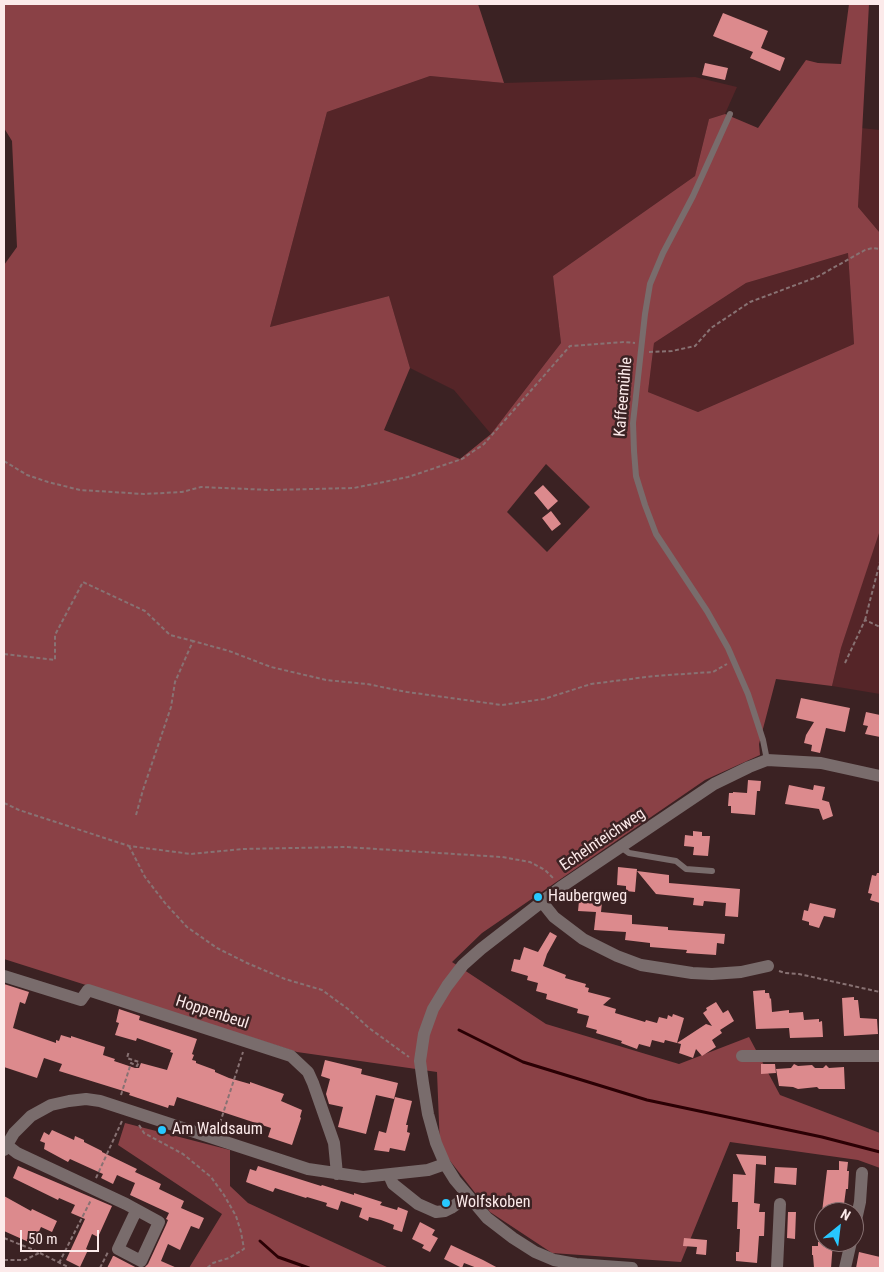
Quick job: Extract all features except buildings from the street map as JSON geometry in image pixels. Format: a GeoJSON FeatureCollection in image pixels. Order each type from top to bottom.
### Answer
{"type":"FeatureCollection","features":[{"type":"Feature","properties":{"kind":"street","name":"Echelnteichweg"},"geometry":{"type":"LineString","coordinates":[[632,1268],[576,1264],[554,1260],[535,1252],[487,1218],[468,1196],[444,1164],[428,1114],[420,1061],[424,1034],[433,1009],[463,965],[481,949],[561,887],[714,784],[767,760],[821,763],[880,776]]}},
{"type":"Feature","properties":{"kind":"street"},"geometry":{"type":"LineString","coordinates":[[542,902],[554,917],[583,939],[617,956],[641,964],[669,970],[712,974],[741,972],[768,966]]}},
{"type":"Feature","properties":{"kind":"street","name":"Hoppenbeul"},"geometry":{"type":"LineString","coordinates":[[4,976],[81,1000],[88,990],[290,1056],[308,1072],[313,1083],[334,1144],[337,1174]]}},
{"type":"Feature","properties":{"kind":"street"},"geometry":{"type":"LineString","coordinates":[[742,1056],[880,1056]]}},
{"type":"Feature","properties":{"kind":"street"},"geometry":{"type":"LineString","coordinates":[[136,1211],[118,1250],[141,1261],[159,1222],[126,1204],[4,1146],[31,1116],[51,1104],[68,1100],[86,1099],[100,1101],[308,1169],[363,1177],[428,1170],[444,1164]]}},
{"type":"Feature","properties":{"kind":"street"},"geometry":{"type":"LineString","coordinates":[[860,1202],[862,1173]]}},
{"type":"Feature","properties":{"kind":"street"},"geometry":{"type":"LineString","coordinates":[[390,1175],[393,1184],[418,1204],[436,1212],[445,1212],[468,1196]]}},
{"type":"Feature","properties":{"kind":"street"},"geometry":{"type":"LineString","coordinates":[[777,1268],[780,1204]]}},
{"type":"Feature","properties":{"kind":"street"},"geometry":{"type":"LineString","coordinates":[[845,1268],[849,1252]]}},
{"type":"Feature","properties":{"kind":"lane","name":"Kaffeemühle"},"geometry":{"type":"LineString","coordinates":[[730,114],[692,196],[662,253],[650,284],[633,423],[636,476],[656,534],[707,611],[734,661],[748,694],[763,740],[767,760]]}},
{"type":"Feature","properties":{"kind":"lane"},"geometry":{"type":"LineString","coordinates":[[621,847],[629,854],[653,856],[676,861],[686,869],[712,872]]}},
{"type":"Feature","properties":{"kind":"path"},"geometry":{"type":"LineString","coordinates":[[642,353],[672,351],[696,346],[711,328],[750,302],[817,277],[865,250],[880,249]]}},
{"type":"Feature","properties":{"kind":"path"},"geometry":{"type":"LineString","coordinates":[[4,462],[27,475],[80,490],[144,494],[182,492],[201,487],[270,490],[354,488],[408,477],[462,459],[484,444],[570,346],[625,342],[642,344]]}},
{"type":"Feature","properties":{"kind":"path"},"geometry":{"type":"LineString","coordinates":[[845,663],[865,620],[880,562]]}},
{"type":"Feature","properties":{"kind":"path"},"geometry":{"type":"LineString","coordinates":[[4,654],[55,660],[55,635],[83,582],[145,611],[170,635],[229,651],[271,667],[326,680],[367,684],[407,692],[502,705],[544,699],[591,684],[654,676],[713,672],[734,661]]}},
{"type":"Feature","properties":{"kind":"path"},"geometry":{"type":"LineString","coordinates":[[865,620],[880,627]]}},
{"type":"Feature","properties":{"kind":"path"},"geometry":{"type":"LineString","coordinates":[[136,816],[143,790],[172,707],[175,682],[193,641]]}},
{"type":"Feature","properties":{"kind":"path"},"geometry":{"type":"LineString","coordinates":[[4,802],[19,810],[129,846],[191,854],[244,849],[346,847],[502,857],[530,862],[545,870],[561,887]]}},
{"type":"Feature","properties":{"kind":"path"},"geometry":{"type":"LineString","coordinates":[[129,846],[146,877],[165,903],[187,926],[217,948],[246,963],[285,979],[322,990],[405,1055],[420,1061]]}},
{"type":"Feature","properties":{"kind":"path"},"geometry":{"type":"LineString","coordinates":[[768,966],[785,973],[799,974],[880,992]]}},
{"type":"Feature","properties":{"kind":"path"},"geometry":{"type":"LineString","coordinates":[[216,1138],[247,1041]]}},
{"type":"Feature","properties":{"kind":"path"},"geometry":{"type":"LineString","coordinates":[[123,1089],[131,1064],[138,1066],[139,1062],[127,1058],[129,1051]]}},
{"type":"Feature","properties":{"kind":"path"},"geometry":{"type":"LineString","coordinates":[[59,1263],[127,1110]]}},
{"type":"Feature","properties":{"kind":"path"},"geometry":{"type":"LineString","coordinates":[[141,1114],[139,1126],[144,1133],[183,1154],[211,1177],[236,1216],[242,1232],[244,1249],[207,1268]]}},
{"type":"Feature","properties":{"kind":"path"},"geometry":{"type":"LineString","coordinates":[[4,1238],[70,1268]]}},
{"type":"Feature","properties":{"kind":"path"},"geometry":{"type":"LineString","coordinates":[[100,1268],[109,1250],[118,1250]]}},
{"type":"Feature","properties":{"kind":"path"},"geometry":{"type":"LineString","coordinates":[[4,1260],[25,1260],[39,1253]]}},
{"type":"Feature","properties":{"kind":"shaded area"},"geometry":{"type":"Polygon","coordinates":[[[4,4],[478,4],[504,83],[430,76],[327,112],[270,327],[389,296],[410,368],[384,430],[460,459],[491,434],[561,343],[553,276],[695,176],[709,119],[725,114],[758,128],[806,60],[818,63],[841,64],[849,4],[869,4],[858,207],[880,233],[880,530],[841,648],[832,686],[776,679],[759,744],[760,755],[705,780],[482,933],[452,962],[546,1024],[679,1064],[749,1037],[780,1095],[880,1133],[880,1168],[858,1160],[730,1142],[681,1262],[552,1253],[490,1212],[440,1148],[437,1072],[297,1052],[4,959],[4,265],[17,247],[12,141],[4,128],[4,4]],[[848,253],[746,283],[654,343],[648,392],[698,412],[854,344],[848,253]],[[546,464],[507,512],[547,552],[590,507],[546,464]]]}},
{"type":"Feature","properties":{"kind":"shaded area"},"geometry":{"type":"Polygon","coordinates":[[[430,76],[504,83],[695,77],[737,87],[725,114],[709,119],[695,176],[553,276],[561,343],[491,434],[454,390],[410,368],[389,296],[270,327],[327,112],[430,76]]]}},
{"type":"Feature","properties":{"kind":"shaded area"},"geometry":{"type":"Polygon","coordinates":[[[861,128],[880,130],[880,233],[858,207],[861,128]]]}},
{"type":"Feature","properties":{"kind":"shaded area"},"geometry":{"type":"Polygon","coordinates":[[[848,253],[854,344],[698,412],[648,392],[654,343],[746,283],[848,253]]]}},
{"type":"Feature","properties":{"kind":"shaded area"},"geometry":{"type":"Polygon","coordinates":[[[880,527],[880,694],[832,686],[841,648],[880,527]]]}},
{"type":"Feature","properties":{"kind":"shaded area"},"geometry":{"type":"Polygon","coordinates":[[[125,1123],[230,1150],[230,1186],[248,1203],[389,1268],[189,1268],[222,1214],[118,1145],[125,1123]]]}},
{"type":"Feature","properties":{"kind":"waterway"},"geometry":{"type":"LineString","coordinates":[[459,1030],[523,1062],[647,1100],[822,1137],[880,1152]]}},
{"type":"Feature","properties":{"kind":"waterway"},"geometry":{"type":"LineString","coordinates":[[260,1241],[278,1257],[309,1268]]}},
{"type":"Feature","properties":{"kind":"place","name":"Haubergweg"},"geometry":{"type":"Point","coordinates":[538,897]}},
{"type":"Feature","properties":{"kind":"place","name":"Am Waldsaum"},"geometry":{"type":"Point","coordinates":[162,1130]}},
{"type":"Feature","properties":{"kind":"place","name":"Wolfskoben"},"geometry":{"type":"Point","coordinates":[446,1203]}}]}
